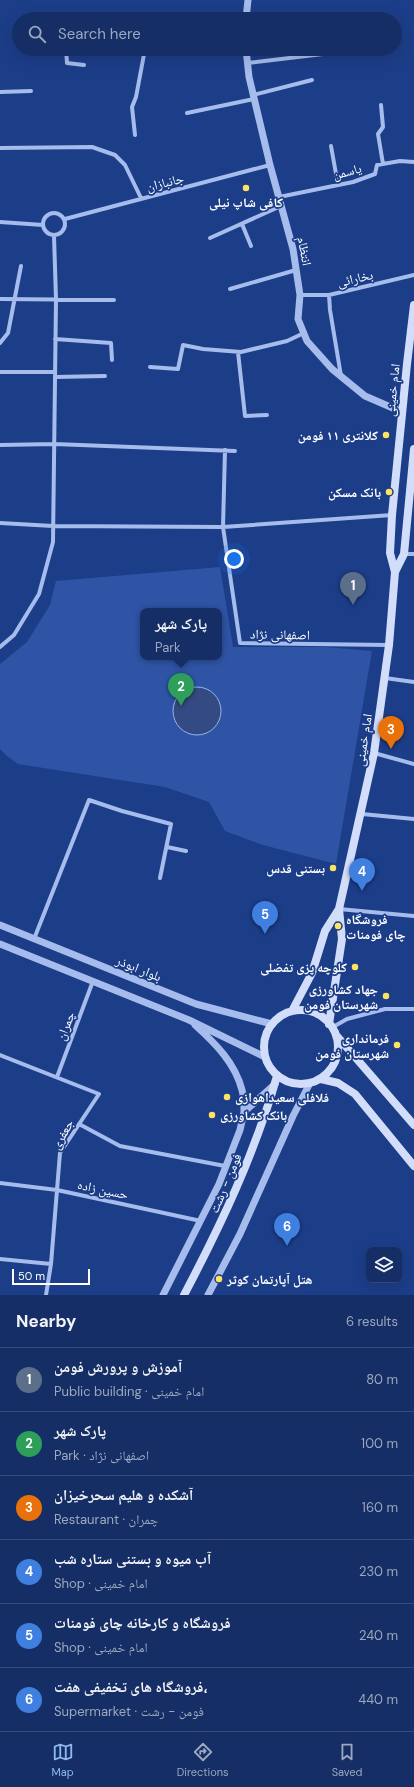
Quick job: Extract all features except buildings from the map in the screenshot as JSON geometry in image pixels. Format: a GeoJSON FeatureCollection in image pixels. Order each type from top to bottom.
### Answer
{"type":"FeatureCollection","features":[{"type":"Feature","properties":{"kind":"main road","name":"امام خمینی"},"geometry":{"type":"LineString","coordinates":[[292,1011],[312,972],[325,931],[339,909],[362,814],[374,753],[389,646],[395,572],[390,553],[392,515],[414,305]]}},
{"type":"Feature","properties":{"kind":"main road","name":"امام خمینی"},"geometry":{"type":"LineString","coordinates":[[395,572],[404,554],[414,449]]}},
{"type":"Feature","properties":{"kind":"main road","name":"امام خمینی"},"geometry":{"type":"LineString","coordinates":[[332,1028],[342,938],[339,909]]}},
{"type":"Feature","properties":{"kind":"main road"},"geometry":{"type":"LineString","coordinates":[[332,1028],[338,1050],[336,1061],[330,1071],[321,1079],[310,1083],[299,1084],[276,1080],[265,1057],[264,1045],[266,1034],[272,1024],[281,1016],[292,1011],[303,1010],[315,1013],[325,1019],[414,1125]]}},
{"type":"Feature","properties":{"kind":"main road"},"geometry":{"type":"LineString","coordinates":[[321,1079],[338,1083],[354,1094],[414,1166]]}},
{"type":"Feature","properties":{"kind":"main road","name":"فومن - رشت"},"geometry":{"type":"LineString","coordinates":[[184,1295],[216,1235],[258,1135],[276,1080]]}},
{"type":"Feature","properties":{"kind":"street"},"geometry":{"type":"LineString","coordinates":[[247,12],[248,0]]}},
{"type":"Feature","properties":{"kind":"street"},"geometry":{"type":"LineString","coordinates":[[66,56],[67,63],[84,65]]}},
{"type":"Feature","properties":{"kind":"street"},"geometry":{"type":"LineString","coordinates":[[135,134],[132,106],[136,96],[144,56]]}},
{"type":"Feature","properties":{"kind":"street","name":"انتظام"},"geometry":{"type":"LineString","coordinates":[[247,56],[254,97],[270,165],[293,248],[300,295],[298,319],[307,341],[332,369],[365,396],[402,412]]}},
{"type":"Feature","properties":{"kind":"street"},"geometry":{"type":"LineString","coordinates":[[248,63],[306,56]]}},
{"type":"Feature","properties":{"kind":"street"},"geometry":{"type":"LineString","coordinates":[[187,113],[254,97],[312,80]]}},
{"type":"Feature","properties":{"kind":"street"},"geometry":{"type":"LineString","coordinates":[[0,92],[31,92]]}},
{"type":"Feature","properties":{"kind":"street"},"geometry":{"type":"LineString","coordinates":[[381,105],[383,127],[378,134],[383,164],[400,161],[414,162]]}},
{"type":"Feature","properties":{"kind":"street"},"geometry":{"type":"LineString","coordinates":[[331,146],[338,185]]}},
{"type":"Feature","properties":{"kind":"street"},"geometry":{"type":"LineString","coordinates":[[0,148],[92,147],[115,155],[125,165],[141,198]]}},
{"type":"Feature","properties":{"kind":"street","name":"یاسمن"},"geometry":{"type":"LineString","coordinates":[[279,197],[353,182],[375,174],[377,165],[383,164]]}},
{"type":"Feature","properties":{"kind":"street","name":"جانبازان"},"geometry":{"type":"LineString","coordinates":[[65,219],[270,165]]}},
{"type":"Feature","properties":{"kind":"street"},"geometry":{"type":"LineString","coordinates":[[210,238],[281,206]]}},
{"type":"Feature","properties":{"kind":"street"},"geometry":{"type":"LineString","coordinates":[[51,213],[59,214],[65,219],[66,227],[62,233],[54,236],[44,230],[43,225],[45,217],[51,213]]}},
{"type":"Feature","properties":{"kind":"street"},"geometry":{"type":"LineString","coordinates":[[0,222],[43,225]]}},
{"type":"Feature","properties":{"kind":"street"},"geometry":{"type":"LineString","coordinates":[[242,224],[251,246]]}},
{"type":"Feature","properties":{"kind":"street"},"geometry":{"type":"LineString","coordinates":[[0,648],[14,635],[39,594],[52,542],[56,299],[54,236]]}},
{"type":"Feature","properties":{"kind":"street"},"geometry":{"type":"LineString","coordinates":[[0,343],[8,333],[20,266]]}},
{"type":"Feature","properties":{"kind":"street"},"geometry":{"type":"LineString","coordinates":[[230,289],[296,270]]}},
{"type":"Feature","properties":{"kind":"street","name":"بخارائی"},"geometry":{"type":"LineString","coordinates":[[300,295],[329,295],[414,275]]}},
{"type":"Feature","properties":{"kind":"street"},"geometry":{"type":"LineString","coordinates":[[329,295],[330,310],[342,377]]}},
{"type":"Feature","properties":{"kind":"street"},"geometry":{"type":"LineString","coordinates":[[0,299],[114,300]]}},
{"type":"Feature","properties":{"kind":"street"},"geometry":{"type":"LineString","coordinates":[[150,367],[178,369],[184,345],[203,350],[238,352],[287,342],[304,333]]}},
{"type":"Feature","properties":{"kind":"street"},"geometry":{"type":"LineString","coordinates":[[55,339],[111,343],[112,360]]}},
{"type":"Feature","properties":{"kind":"street"},"geometry":{"type":"LineString","coordinates":[[238,352],[245,416],[267,415]]}},
{"type":"Feature","properties":{"kind":"street"},"geometry":{"type":"LineString","coordinates":[[0,372],[55,372]]}},
{"type":"Feature","properties":{"kind":"street"},"geometry":{"type":"LineString","coordinates":[[55,377],[105,376]]}},
{"type":"Feature","properties":{"kind":"street"},"geometry":{"type":"LineString","coordinates":[[0,445],[54,444],[235,451]]}},
{"type":"Feature","properties":{"kind":"street"},"geometry":{"type":"LineString","coordinates":[[223,527],[225,450]]}},
{"type":"Feature","properties":{"kind":"street"},"geometry":{"type":"LineString","coordinates":[[0,523],[53,526],[223,527],[392,515]]}},
{"type":"Feature","properties":{"kind":"street","name":"اصفهانی نژاد"},"geometry":{"type":"LineString","coordinates":[[223,527],[240,643],[389,646]]}},
{"type":"Feature","properties":{"kind":"street"},"geometry":{"type":"LineString","coordinates":[[404,554],[414,554]]}},
{"type":"Feature","properties":{"kind":"street"},"geometry":{"type":"LineString","coordinates":[[385,678],[414,682]]}},
{"type":"Feature","properties":{"kind":"street"},"geometry":{"type":"LineString","coordinates":[[374,753],[414,764]]}},
{"type":"Feature","properties":{"kind":"street"},"geometry":{"type":"LineString","coordinates":[[34,939],[89,800],[122,811],[171,824],[160,878]]}},
{"type":"Feature","properties":{"kind":"street"},"geometry":{"type":"LineString","coordinates":[[362,814],[414,819]]}},
{"type":"Feature","properties":{"kind":"street"},"geometry":{"type":"LineString","coordinates":[[167,847],[186,851]]}},
{"type":"Feature","properties":{"kind":"street"},"geometry":{"type":"LineString","coordinates":[[339,909],[414,916]]}},
{"type":"Feature","properties":{"kind":"street","name":"بلوار ابوذر"},"geometry":{"type":"LineString","coordinates":[[0,925],[196,1004],[272,1024]]}},
{"type":"Feature","properties":{"kind":"street"},"geometry":{"type":"LineString","coordinates":[[0,944],[189,1020],[265,1057]]}},
{"type":"Feature","properties":{"kind":"street","name":"چمران"},"geometry":{"type":"LineString","coordinates":[[56,1077],[93,981]]}},
{"type":"Feature","properties":{"kind":"street"},"geometry":{"type":"LineString","coordinates":[[332,1028],[347,1019],[385,1009],[414,1009]]}},
{"type":"Feature","properties":{"kind":"street"},"geometry":{"type":"LineString","coordinates":[[163,1295],[219,1184],[240,1130],[244,1112],[243,1091],[233,1066],[216,1044],[189,1020]]}},
{"type":"Feature","properties":{"kind":"street","name":"جعفری"},"geometry":{"type":"LineString","coordinates":[[0,1055],[99,1094],[60,1153],[51,1264],[46,1295]]}},
{"type":"Feature","properties":{"kind":"street"},"geometry":{"type":"LineString","coordinates":[[244,1112],[276,1080]]}},
{"type":"Feature","properties":{"kind":"street"},"geometry":{"type":"LineString","coordinates":[[208,1295],[240,1234],[293,1116],[310,1083]]}},
{"type":"Feature","properties":{"kind":"street"},"geometry":{"type":"LineString","coordinates":[[79,1124],[120,1146],[225,1166]]}},
{"type":"Feature","properties":{"kind":"street","name":"حسین زاده"},"geometry":{"type":"LineString","coordinates":[[0,1183],[57,1190],[201,1220]]}},
{"type":"Feature","properties":{"kind":"street"},"geometry":{"type":"LineString","coordinates":[[0,1259],[51,1264]]}},
{"type":"Feature","properties":{"kind":"shaded area"},"geometry":{"type":"Polygon","coordinates":[[[220,567],[233,647],[325,647],[372,651],[336,864],[263,845],[225,831],[209,802],[165,787],[18,764],[7,756],[0,749],[0,664],[27,642],[50,605],[56,581],[220,567]]]}},
{"type":"Feature","properties":{"kind":"shaded area"},"geometry":{"type":"Polygon","coordinates":[[[197,687],[206,689],[214,694],[219,702],[221,711],[219,720],[214,728],[206,733],[197,735],[188,733],[180,728],[175,720],[173,711],[175,702],[180,694],[188,689],[197,687]]]}},
{"type":"Feature","properties":{"kind":"place","name":"کافی شاپ نیلی"},"geometry":{"type":"Point","coordinates":[246,188]}},
{"type":"Feature","properties":{"kind":"place","name":"کلانتری ۱۱ فومن"},"geometry":{"type":"Point","coordinates":[386,435]}},
{"type":"Feature","properties":{"kind":"place","name":"بانک مسکن"},"geometry":{"type":"Point","coordinates":[389,492]}},
{"type":"Feature","properties":{"kind":"place","name":"آموزش و پرورش فومن"},"geometry":{"type":"Point","coordinates":[353,605]}},
{"type":"Feature","properties":{"kind":"place","name":"پارک شهر"},"geometry":{"type":"Point","coordinates":[181,706]}},
{"type":"Feature","properties":{"kind":"place","name":"آشکده و هلیم سحرخیزان"},"geometry":{"type":"Point","coordinates":[391,749]}},
{"type":"Feature","properties":{"kind":"place","name":"بستنی قدس"},"geometry":{"type":"Point","coordinates":[333,868]}},
{"type":"Feature","properties":{"kind":"place","name":"آب میوه و بستنی ستاره شب"},"geometry":{"type":"Point","coordinates":[362,891]}},
{"type":"Feature","properties":{"kind":"place","name":"فروشگاه چای فومنات"},"geometry":{"type":"Point","coordinates":[338,926]}},
{"type":"Feature","properties":{"kind":"place","name":"فروشگاه و کارخانه چای فومنات"},"geometry":{"type":"Point","coordinates":[265,934]}},
{"type":"Feature","properties":{"kind":"place","name":"کلوچه پزی تفضلی"},"geometry":{"type":"Point","coordinates":[355,967]}},
{"type":"Feature","properties":{"kind":"place","name":"جهاد کشاورزی شهرستان فومن"},"geometry":{"type":"Point","coordinates":[386,996]}},
{"type":"Feature","properties":{"kind":"place","name":"فرمانداری شهرستان فومن"},"geometry":{"type":"Point","coordinates":[397,1045]}},
{"type":"Feature","properties":{"kind":"place","name":"فلافلی سعیداهوازی"},"geometry":{"type":"Point","coordinates":[227,1097]}},
{"type":"Feature","properties":{"kind":"place","name":"بانک کشاورزی"},"geometry":{"type":"Point","coordinates":[212,1115]}},
{"type":"Feature","properties":{"kind":"place","name":"فروشگاه های تخفیفی هفت،"},"geometry":{"type":"Point","coordinates":[287,1246]}},
{"type":"Feature","properties":{"kind":"place","name":"هتل آپارتمان کوثر"},"geometry":{"type":"Point","coordinates":[219,1279]}}]}
